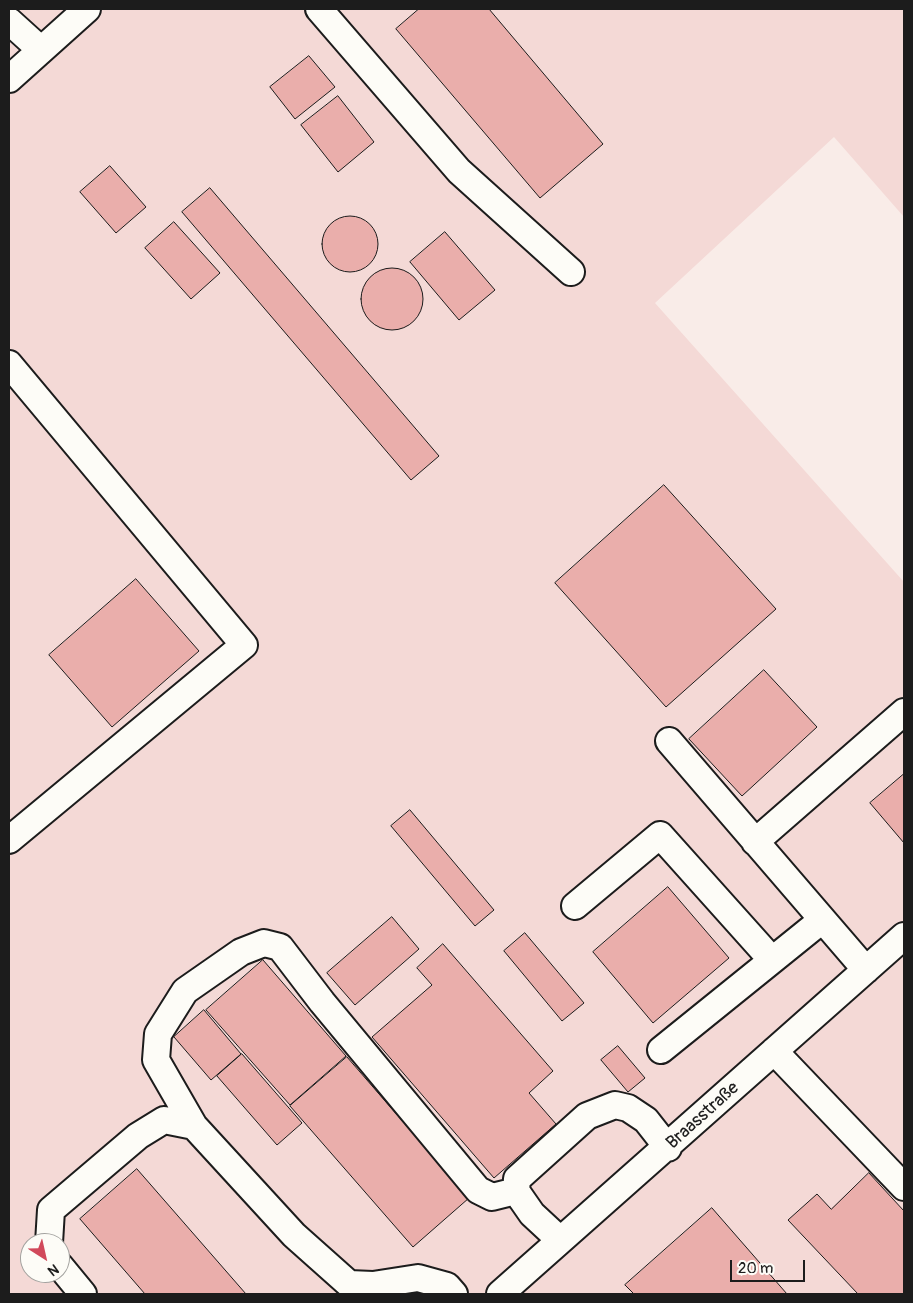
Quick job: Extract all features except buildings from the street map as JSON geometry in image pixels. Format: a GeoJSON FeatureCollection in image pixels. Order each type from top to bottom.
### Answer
{"type":"FeatureCollection","features":[{"type":"Feature","properties":{"kind":"street"},"geometry":{"type":"LineString","coordinates":[[9,79],[87,9]]}},
{"type":"Feature","properties":{"kind":"street"},"geometry":{"type":"LineString","coordinates":[[319,9],[459,171],[571,272]]}},
{"type":"Feature","properties":{"kind":"street"},"geometry":{"type":"LineString","coordinates":[[9,21],[41,50]]}},
{"type":"Feature","properties":{"kind":"street"},"geometry":{"type":"LineString","coordinates":[[9,364],[244,646],[9,840]]}},
{"type":"Feature","properties":{"kind":"street"},"geometry":{"type":"LineString","coordinates":[[755,842],[904,712]]}},
{"type":"Feature","properties":{"kind":"street"},"geometry":{"type":"LineString","coordinates":[[669,741],[866,970]]}},
{"type":"Feature","properties":{"kind":"street"},"geometry":{"type":"LineString","coordinates":[[575,906],[660,835],[772,960]]}},
{"type":"Feature","properties":{"kind":"street"},"geometry":{"type":"LineString","coordinates":[[661,1050],[822,920]]}},
{"type":"Feature","properties":{"kind":"street","name":"Braasstraße"},"geometry":{"type":"LineString","coordinates":[[500,1294],[668,1148],[904,936]]}},
{"type":"Feature","properties":{"kind":"street"},"geometry":{"type":"LineString","coordinates":[[454,1294],[447,1286],[418,1278],[373,1285],[349,1284],[294,1235],[194,1126],[156,1060],[158,1034],[185,991],[241,952],[264,943],[280,947],[478,1190],[492,1197],[516,1191]]}},
{"type":"Feature","properties":{"kind":"street"},"geometry":{"type":"LineString","coordinates":[[774,1051],[904,1187]]}},
{"type":"Feature","properties":{"kind":"street"},"geometry":{"type":"LineString","coordinates":[[560,1240],[532,1214],[516,1191],[517,1179],[586,1116],[616,1105],[628,1108],[646,1120],[668,1148]]}},
{"type":"Feature","properties":{"kind":"street"},"geometry":{"type":"LineString","coordinates":[[50,1233],[51,1210],[138,1136],[164,1120],[194,1126]]}},
{"type":"Feature","properties":{"kind":"street"},"geometry":{"type":"LineString","coordinates":[[70,1278],[83,1294]]}},
{"type":"Feature","properties":{"kind":"shaded area"},"geometry":{"type":"Polygon","coordinates":[[[9,9],[904,9],[904,217],[834,137],[655,303],[904,582],[904,1294],[9,1294],[9,9]]]}}]}
